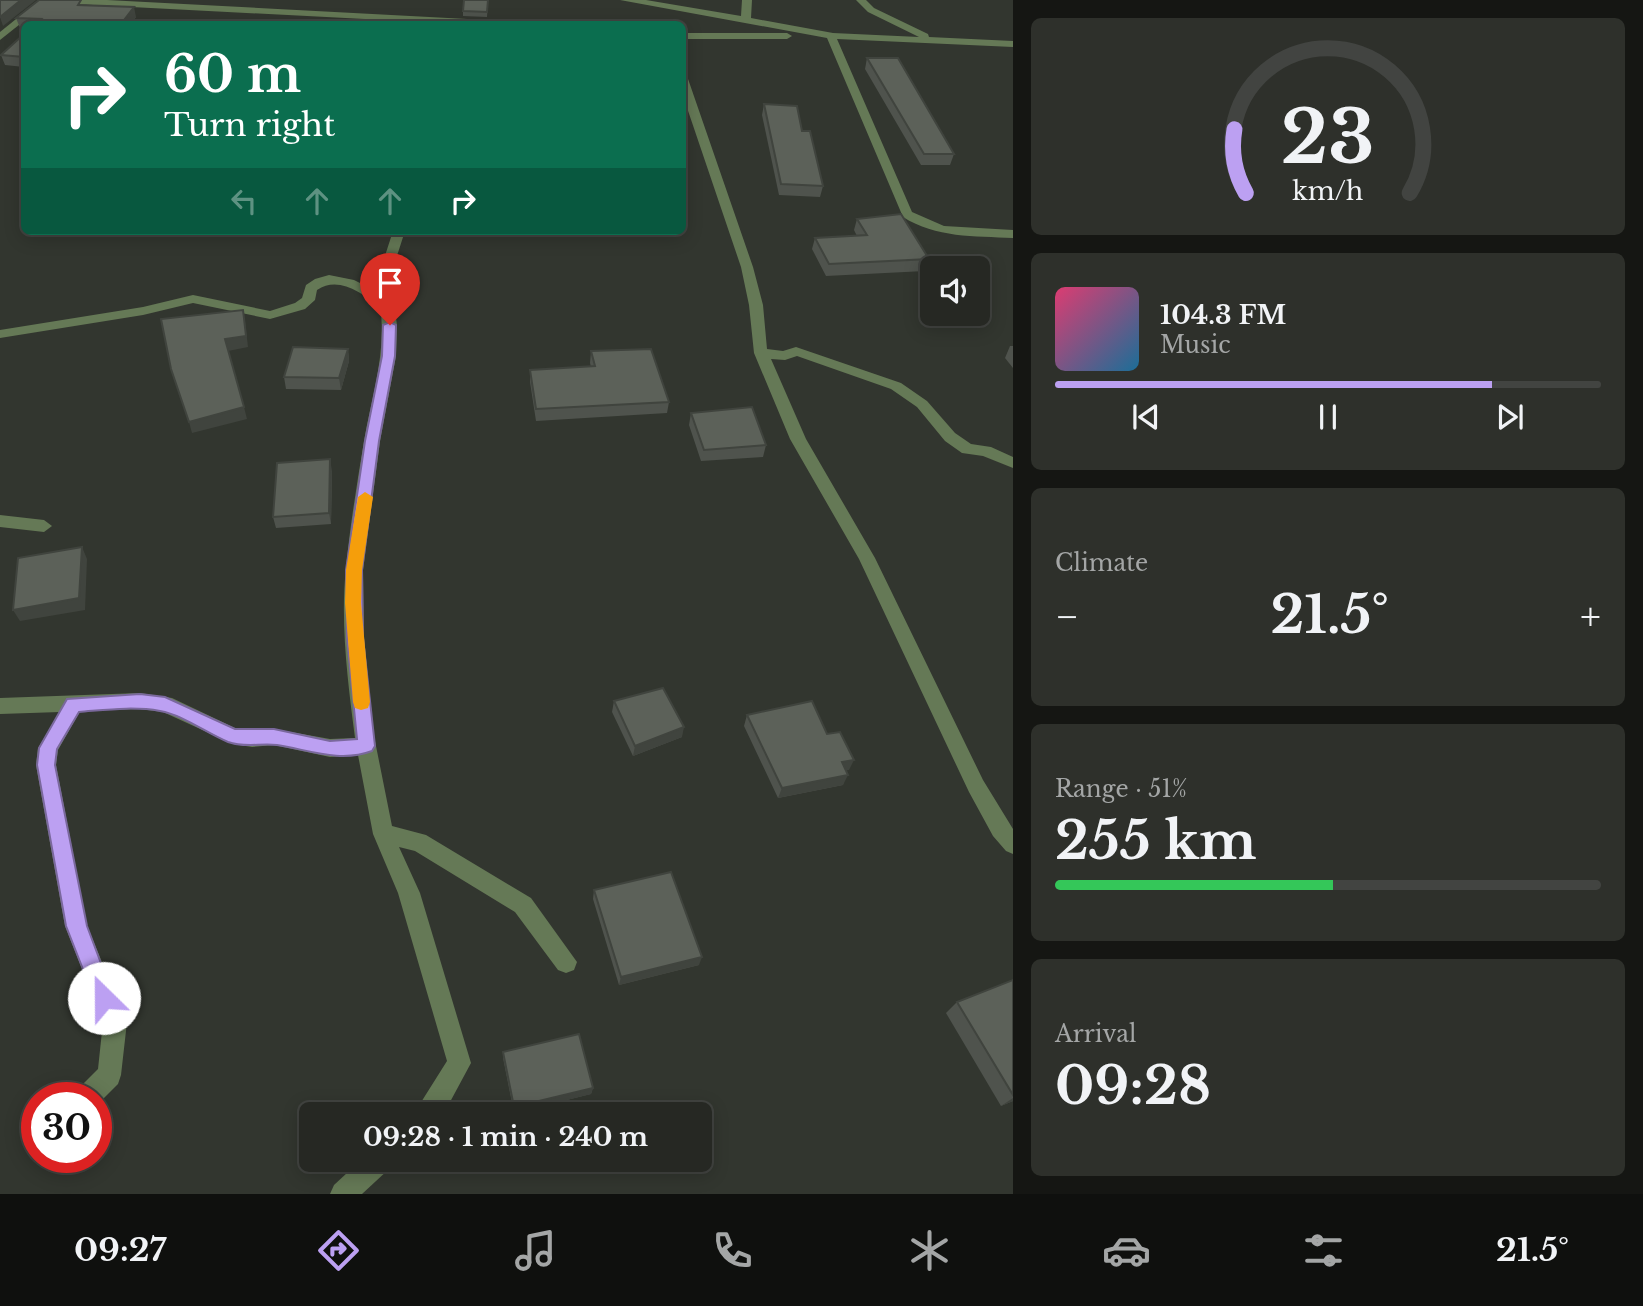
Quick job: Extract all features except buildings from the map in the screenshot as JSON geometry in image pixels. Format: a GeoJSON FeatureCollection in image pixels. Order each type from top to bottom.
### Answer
{"type":"FeatureCollection","features":[{"type":"Feature","properties":{"kind":"street"},"geometry":{"type":"LineString","coordinates":[[0,37],[45,0]]}},
{"type":"Feature","properties":{"kind":"street"},"geometry":{"type":"LineString","coordinates":[[55,0],[422,21]]}},
{"type":"Feature","properties":{"kind":"street"},"geometry":{"type":"LineString","coordinates":[[625,0],[830,35]]}},
{"type":"Feature","properties":{"kind":"street"},"geometry":{"type":"LineString","coordinates":[[746,20],[747,0]]}},
{"type":"Feature","properties":{"kind":"street"},"geometry":{"type":"LineString","coordinates":[[861,0],[871,10],[931,40]]}},
{"type":"Feature","properties":{"kind":"street"},"geometry":{"type":"LineString","coordinates":[[830,35],[907,214],[930,227],[958,232],[1013,234]]}},
{"type":"Feature","properties":{"kind":"street"},"geometry":{"type":"LineString","coordinates":[[686,36],[830,35],[1013,44]]}},
{"type":"Feature","properties":{"kind":"street"},"geometry":{"type":"LineString","coordinates":[[686,88],[747,268],[757,305],[761,353],[798,439],[867,558],[976,786],[1000,829],[1013,844]]}},
{"type":"Feature","properties":{"kind":"street"},"geometry":{"type":"LineString","coordinates":[[398,235],[389,262],[389,356],[372,441],[354,570],[355,638],[366,746],[383,834],[409,893],[460,1063],[436,1102]]}},
{"type":"Feature","properties":{"kind":"street"},"geometry":{"type":"LineString","coordinates":[[0,334],[143,311],[193,299],[270,315],[300,306],[308,300],[311,288],[327,279],[340,279],[387,303]]}},
{"type":"Feature","properties":{"kind":"street"},"geometry":{"type":"LineString","coordinates":[[761,353],[785,356],[796,351],[896,386],[922,404],[942,429],[967,449],[986,451],[1013,463]]}},
{"type":"Feature","properties":{"kind":"street"},"geometry":{"type":"LineString","coordinates":[[0,521],[44,526]]}},
{"type":"Feature","properties":{"kind":"street"},"geometry":{"type":"LineString","coordinates":[[0,706],[140,701],[165,704],[233,736],[274,737],[330,748],[366,746]]}},
{"type":"Feature","properties":{"kind":"street"},"geometry":{"type":"LineString","coordinates":[[74,705],[48,748],[46,765],[76,926],[93,974],[115,1022],[109,1075],[102,1082]]}},
{"type":"Feature","properties":{"kind":"street"},"geometry":{"type":"LineString","coordinates":[[383,834],[419,842],[523,905],[566,962]]}},
{"type":"Feature","properties":{"kind":"street"},"geometry":{"type":"LineString","coordinates":[[343,1194],[367,1172]]}},
{"type":"Feature","properties":{"kind":"slow traffic"},"geometry":{"type":"LineString","coordinates":[[361,702],[353,603],[354,570],[365,497]]}},
{"type":"Feature","properties":{"kind":"route"},"geometry":{"type":"LineString","coordinates":[[104,998],[76,926],[46,765],[48,748],[74,705],[140,701],[165,704],[182,710],[233,736],[274,737],[330,748],[366,746],[355,638],[354,570],[372,441],[389,356],[390,325]]}}]}
